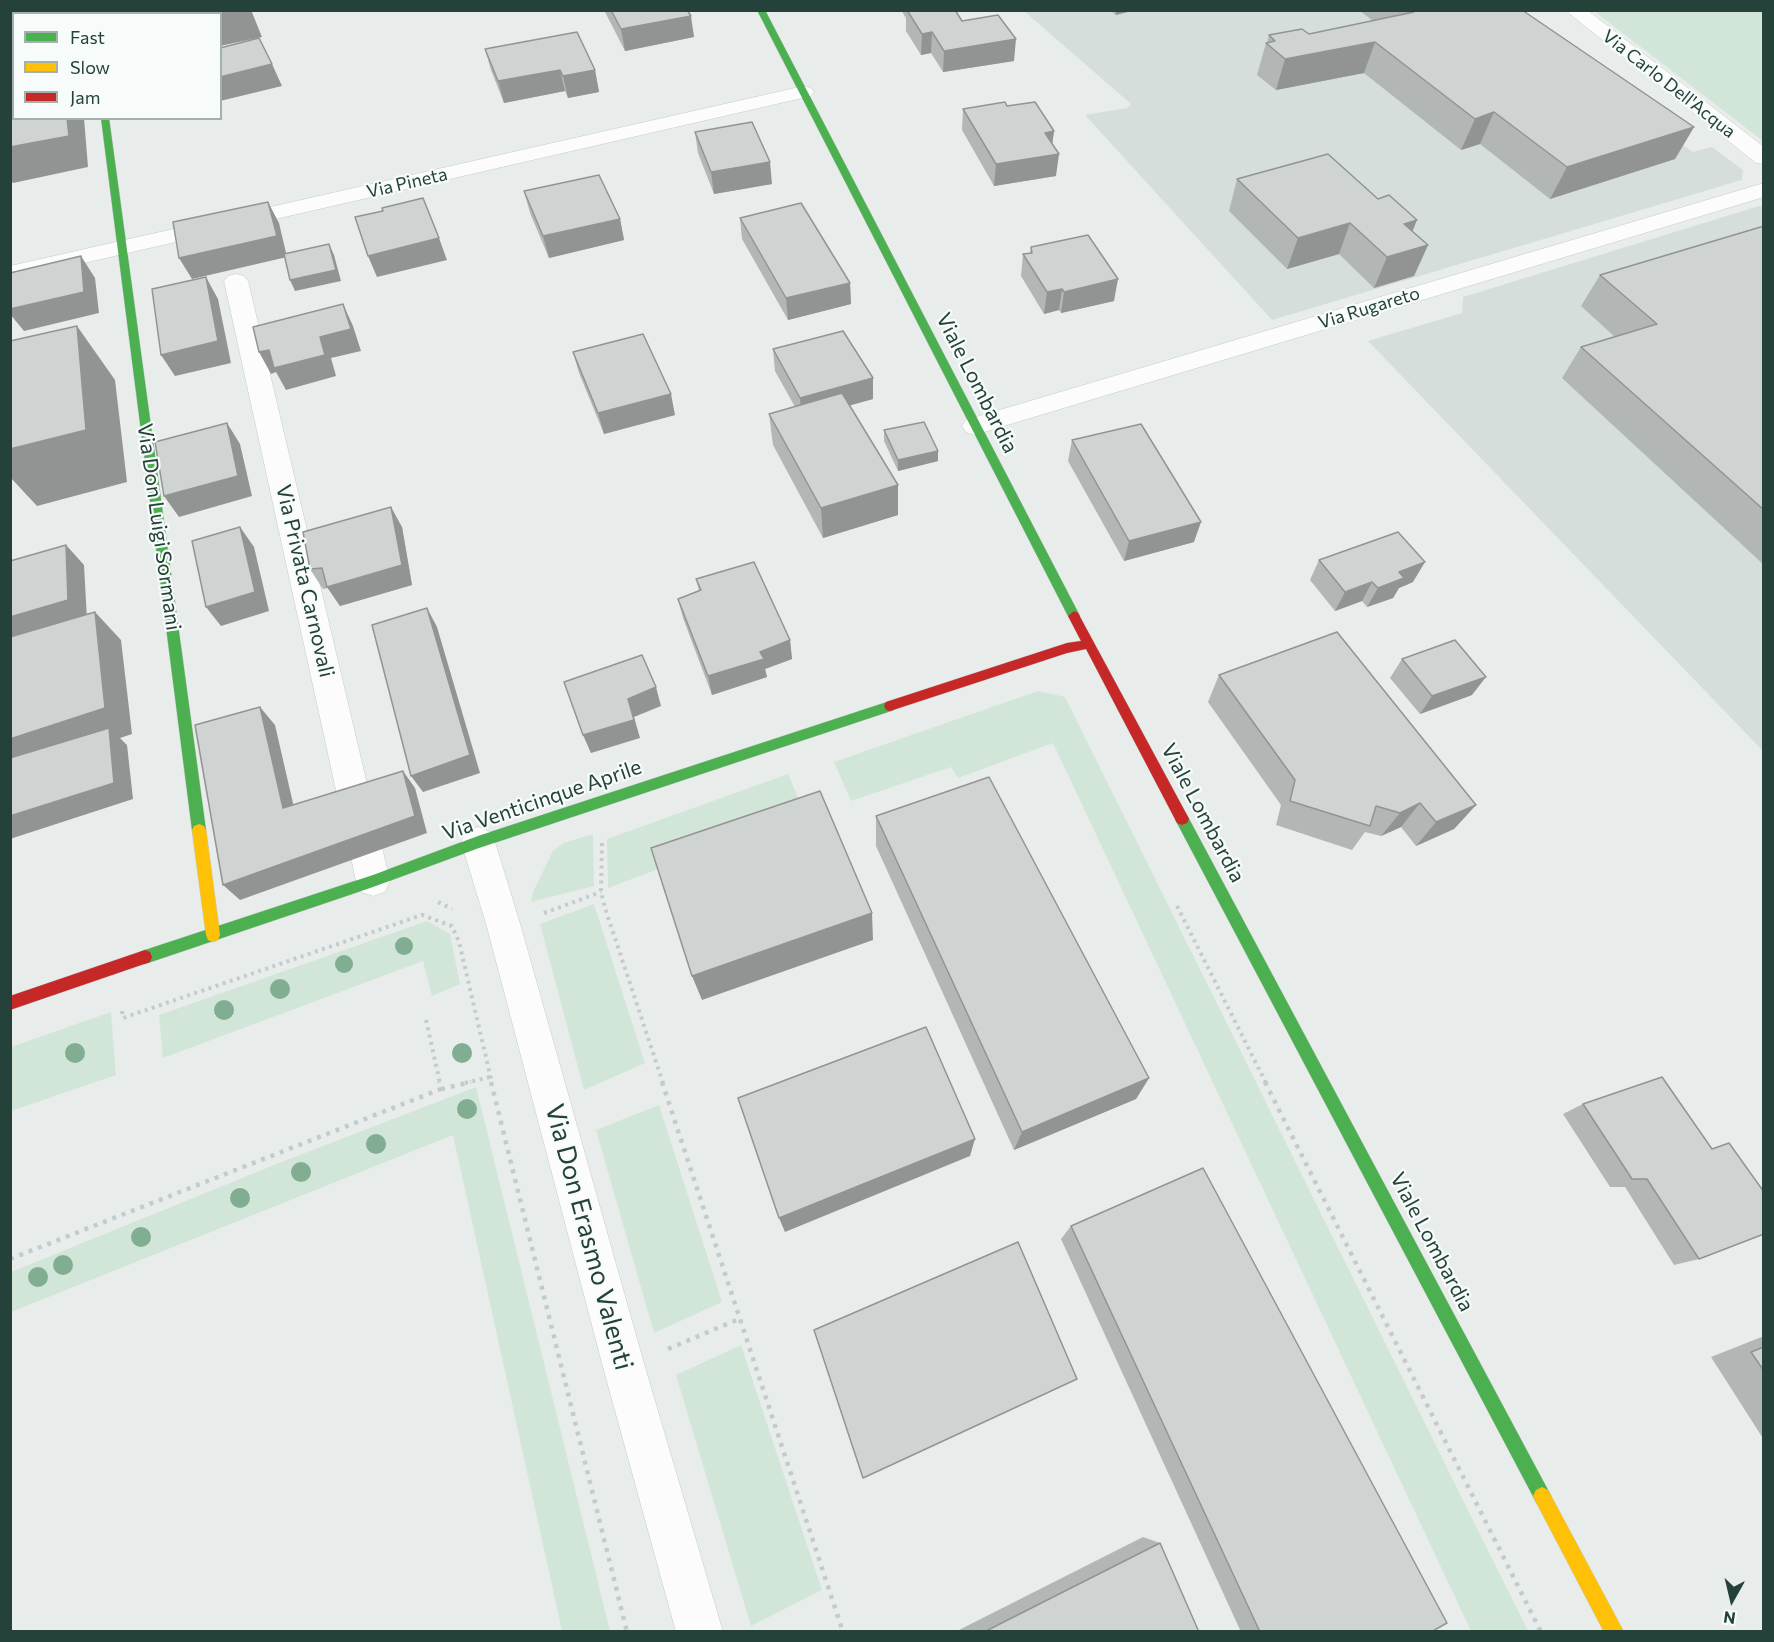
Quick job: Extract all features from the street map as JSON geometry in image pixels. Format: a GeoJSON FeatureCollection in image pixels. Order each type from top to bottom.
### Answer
{"type":"FeatureCollection","features":[{"type":"Feature","properties":{"kind":"street","name":"Viale Lombardia"},"geometry":{"type":"LineString","coordinates":[[761,10],[1089,644],[1616,1632]]}},
{"type":"Feature","properties":{"kind":"street","name":"Via Carlo Dell'Acqua"},"geometry":{"type":"LineString","coordinates":[[1574,10],[1764,158]]}},
{"type":"Feature","properties":{"kind":"street","name":"Via Pineta"},"geometry":{"type":"LineString","coordinates":[[10,273],[804,92]]}},
{"type":"Feature","properties":{"kind":"street","name":"Via Don Luigi Sormani"},"geometry":{"type":"LineString","coordinates":[[105,120],[201,830],[213,935]]}},
{"type":"Feature","properties":{"kind":"street","name":"Via Rugareto"},"geometry":{"type":"LineString","coordinates":[[975,426],[1764,190]]}},
{"type":"Feature","properties":{"kind":"street","name":"Via Privata Carnovali"},"geometry":{"type":"LineString","coordinates":[[236,281],[373,881]]}},
{"type":"Feature","properties":{"kind":"street","name":"Via Venticinque Aprile"},"geometry":{"type":"LineString","coordinates":[[10,1003],[373,881],[478,842],[1067,648],[1089,644]]}},
{"type":"Feature","properties":{"kind":"street","name":"Via Don Erasmo Valenti"},"geometry":{"type":"LineString","coordinates":[[478,842],[504,927],[624,1367],[700,1632]]}},
{"type":"Feature","properties":{"kind":"path"},"geometry":{"type":"LineString","coordinates":[[602,835],[601,892],[843,1632]]}},
{"type":"Feature","properties":{"kind":"path"},"geometry":{"type":"LineString","coordinates":[[504,927],[601,892]]}},
{"type":"Feature","properties":{"kind":"path"},"geometry":{"type":"LineString","coordinates":[[1172,897],[1541,1632]]}},
{"type":"Feature","properties":{"kind":"path"},"geometry":{"type":"LineString","coordinates":[[432,900],[448,906],[456,913]]}},
{"type":"Feature","properties":{"kind":"path"},"geometry":{"type":"LineString","coordinates":[[123,1018],[422,915],[452,926],[459,942],[490,1077],[627,1632]]}},
{"type":"Feature","properties":{"kind":"path"},"geometry":{"type":"LineString","coordinates":[[426,1020],[441,1089]]}},
{"type":"Feature","properties":{"kind":"path"},"geometry":{"type":"LineString","coordinates":[[10,1259],[441,1089],[490,1077]]}},
{"type":"Feature","properties":{"kind":"path"},"geometry":{"type":"LineString","coordinates":[[624,1367],[739,1319]]}},
{"type":"Feature","properties":{"kind":"shaded area"},"geometry":{"type":"Polygon","coordinates":[[[1024,11],[1488,11],[1693,152],[1712,147],[1743,170],[1742,180],[1272,320],[1085,115],[1127,108],[1131,104],[1024,11]]]}},
{"type":"Feature","properties":{"kind":"shaded area"},"geometry":{"type":"Polygon","coordinates":[[[1759,206],[1763,207],[1763,751],[1368,341],[1462,313],[1463,297],[1759,206]]]}},
{"type":"Feature","properties":{"kind":"green space"},"geometry":{"type":"Polygon","coordinates":[[[1594,11],[1763,11],[1763,141],[1594,11]]]}},
{"type":"Feature","properties":{"kind":"green space"},"geometry":{"type":"Polygon","coordinates":[[[1038,691],[1065,697],[1528,1631],[1471,1631],[1053,743],[958,778],[951,767],[851,801],[834,762],[1038,691]]]}},
{"type":"Feature","properties":{"kind":"green space"},"geometry":{"type":"Polygon","coordinates":[[[788,774],[805,814],[608,888],[607,839],[788,774]]]}},
{"type":"Feature","properties":{"kind":"green space"},"geometry":{"type":"Polygon","coordinates":[[[593,834],[594,886],[531,902],[533,892],[553,851],[564,843],[593,834]]]}},
{"type":"Feature","properties":{"kind":"green space"},"geometry":{"type":"Polygon","coordinates":[[[594,904],[645,1063],[584,1090],[540,924],[594,904]]]}},
{"type":"Feature","properties":{"kind":"green space"},"geometry":{"type":"Polygon","coordinates":[[[427,921],[450,934],[460,984],[432,996],[423,961],[163,1058],[159,1015],[427,921]]]}},
{"type":"Feature","properties":{"kind":"green space"},"geometry":{"type":"Polygon","coordinates":[[[111,1012],[116,1075],[11,1111],[11,1047],[111,1012]]]}},
{"type":"Feature","properties":{"kind":"green space"},"geometry":{"type":"Polygon","coordinates":[[[476,1087],[610,1631],[562,1631],[453,1135],[11,1312],[11,1272],[279,1163],[476,1087]]]}},
{"type":"Feature","properties":{"kind":"green space"},"geometry":{"type":"Polygon","coordinates":[[[659,1105],[722,1302],[654,1333],[596,1130],[659,1105]]]}},
{"type":"Feature","properties":{"kind":"green space"},"geometry":{"type":"Polygon","coordinates":[[[741,1345],[822,1590],[751,1626],[676,1375],[741,1345]]]}},
{"type":"Feature","properties":{"kind":"building"},"geometry":{"type":"Polygon","coordinates":[[[138,10],[224,10],[218,12],[138,12],[138,10]]]}},
{"type":"Feature","properties":{"kind":"building"},"geometry":{"type":"Polygon","coordinates":[[[611,10],[687,10],[691,16],[621,29],[611,10]]]}},
{"type":"Feature","properties":{"kind":"building"},"geometry":{"type":"Polygon","coordinates":[[[907,10],[955,10],[962,21],[998,15],[1016,39],[944,51],[932,32],[922,34],[907,10]]]}},
{"type":"Feature","properties":{"kind":"building"},"geometry":{"type":"Polygon","coordinates":[[[1412,10],[1522,10],[1694,127],[1567,167],[1494,112],[1475,119],[1375,42],[1285,59],[1266,43],[1275,41],[1269,35],[1302,29],[1309,34],[1414,12],[1412,10]]]}},
{"type":"Feature","properties":{"kind":"building"},"geometry":{"type":"Polygon","coordinates":[[[577,32],[595,70],[563,76],[560,70],[498,81],[485,49],[577,32]]]}},
{"type":"Feature","properties":{"kind":"building"},"geometry":{"type":"Polygon","coordinates":[[[259,38],[272,64],[222,76],[222,47],[259,38]]]}},
{"type":"Feature","properties":{"kind":"building"},"geometry":{"type":"Polygon","coordinates":[[[10,84],[12,84],[12,120],[67,120],[69,136],[10,147],[10,84]]]}},
{"type":"Feature","properties":{"kind":"building"},"geometry":{"type":"Polygon","coordinates":[[[1005,102],[1007,106],[1035,102],[1054,131],[1045,133],[1059,154],[996,164],[963,109],[1005,102]]]}},
{"type":"Feature","properties":{"kind":"building"},"geometry":{"type":"Polygon","coordinates":[[[752,122],[770,162],[711,172],[695,132],[752,122]]]}},
{"type":"Feature","properties":{"kind":"building"},"geometry":{"type":"Polygon","coordinates":[[[1328,154],[1378,199],[1389,195],[1417,220],[1404,224],[1428,245],[1387,257],[1350,223],[1298,238],[1237,179],[1328,154]]]}},
{"type":"Feature","properties":{"kind":"building"},"geometry":{"type":"Polygon","coordinates":[[[599,175],[620,219],[543,236],[524,191],[599,175]]]}},
{"type":"Feature","properties":{"kind":"building"},"geometry":{"type":"Polygon","coordinates":[[[423,198],[439,238],[368,256],[355,217],[423,198]]]}},
{"type":"Feature","properties":{"kind":"building"},"geometry":{"type":"Polygon","coordinates":[[[268,202],[277,236],[179,258],[173,222],[268,202]]]}},
{"type":"Feature","properties":{"kind":"building"},"geometry":{"type":"Polygon","coordinates":[[[801,203],[850,283],[786,298],[740,218],[801,203]]]}},
{"type":"Feature","properties":{"kind":"building"},"geometry":{"type":"Polygon","coordinates":[[[1764,226],[1764,510],[1581,347],[1657,324],[1600,275],[1764,226]]]}},
{"type":"Feature","properties":{"kind":"building"},"geometry":{"type":"Polygon","coordinates":[[[1088,235],[1118,279],[1064,292],[1062,289],[1047,292],[1023,254],[1032,253],[1031,247],[1088,235]]]}},
{"type":"Feature","properties":{"kind":"building"},"geometry":{"type":"Polygon","coordinates":[[[329,244],[336,270],[290,280],[284,254],[329,244]]]}},
{"type":"Feature","properties":{"kind":"building"},"geometry":{"type":"Polygon","coordinates":[[[81,256],[84,292],[10,309],[10,273],[81,256]]]}},
{"type":"Feature","properties":{"kind":"building"},"geometry":{"type":"Polygon","coordinates":[[[206,277],[218,341],[161,355],[152,289],[206,277]]]}},
{"type":"Feature","properties":{"kind":"building"},"geometry":{"type":"Polygon","coordinates":[[[343,304],[351,329],[320,337],[325,355],[274,368],[269,350],[259,352],[253,327],[343,304]]]}},
{"type":"Feature","properties":{"kind":"building"},"geometry":{"type":"Polygon","coordinates":[[[77,326],[86,430],[10,449],[10,341],[77,326]]]}},
{"type":"Feature","properties":{"kind":"building"},"geometry":{"type":"Polygon","coordinates":[[[843,331],[873,378],[800,398],[773,349],[843,331]]]}},
{"type":"Feature","properties":{"kind":"building"},"geometry":{"type":"Polygon","coordinates":[[[643,334],[671,394],[598,413],[573,352],[643,334]]]}},
{"type":"Feature","properties":{"kind":"building"},"geometry":{"type":"Polygon","coordinates":[[[842,393],[898,485],[821,508],[769,414],[842,393]]]}},
{"type":"Feature","properties":{"kind":"building"},"geometry":{"type":"Polygon","coordinates":[[[924,422],[938,451],[898,460],[884,430],[924,422]]]}},
{"type":"Feature","properties":{"kind":"building"},"geometry":{"type":"Polygon","coordinates":[[[227,423],[238,476],[164,496],[155,442],[227,423]]]}},
{"type":"Feature","properties":{"kind":"building"},"geometry":{"type":"Polygon","coordinates":[[[1141,424],[1201,522],[1129,541],[1072,440],[1141,424]]]}},
{"type":"Feature","properties":{"kind":"building"},"geometry":{"type":"Polygon","coordinates":[[[391,507],[402,565],[327,587],[322,568],[310,569],[303,532],[391,507]]]}},
{"type":"Feature","properties":{"kind":"building"},"geometry":{"type":"Polygon","coordinates":[[[240,527],[255,592],[206,607],[192,541],[240,527]]]}},
{"type":"Feature","properties":{"kind":"building"},"geometry":{"type":"Polygon","coordinates":[[[1398,532],[1425,562],[1399,572],[1404,578],[1378,588],[1372,582],[1345,592],[1319,560],[1398,532]]]}},
{"type":"Feature","properties":{"kind":"building"},"geometry":{"type":"Polygon","coordinates":[[[66,545],[68,600],[10,617],[10,561],[66,545]]]}},
{"type":"Feature","properties":{"kind":"building"},"geometry":{"type":"Polygon","coordinates":[[[754,562],[790,640],[760,652],[764,659],[708,676],[678,599],[701,590],[696,579],[754,562]]]}},
{"type":"Feature","properties":{"kind":"building"},"geometry":{"type":"Polygon","coordinates":[[[427,608],[470,755],[411,776],[372,625],[427,608]]]}},
{"type":"Feature","properties":{"kind":"building"},"geometry":{"type":"Polygon","coordinates":[[[95,612],[105,708],[10,739],[10,637],[95,612]]]}},
{"type":"Feature","properties":{"kind":"building"},"geometry":{"type":"Polygon","coordinates":[[[1337,632],[1476,805],[1436,822],[1420,803],[1400,813],[1376,806],[1370,826],[1290,801],[1295,780],[1219,675],[1337,632]]]}},
{"type":"Feature","properties":{"kind":"building"},"geometry":{"type":"Polygon","coordinates":[[[1455,640],[1486,677],[1432,696],[1402,659],[1455,640]]]}},
{"type":"Feature","properties":{"kind":"building"},"geometry":{"type":"Polygon","coordinates":[[[642,655],[656,687],[628,699],[634,720],[583,735],[564,682],[642,655]]]}},
{"type":"Feature","properties":{"kind":"building"},"geometry":{"type":"Polygon","coordinates":[[[260,707],[283,808],[403,771],[415,816],[223,885],[195,725],[260,707]]]}},
{"type":"Feature","properties":{"kind":"building"},"geometry":{"type":"Polygon","coordinates":[[[109,728],[114,783],[10,816],[10,758],[109,728]]]}},
{"type":"Feature","properties":{"kind":"building"},"geometry":{"type":"Polygon","coordinates":[[[989,777],[1149,1078],[1022,1132],[876,816],[989,777]]]}},
{"type":"Feature","properties":{"kind":"building"},"geometry":{"type":"Polygon","coordinates":[[[820,791],[872,913],[692,976],[651,848],[820,791]]]}},
{"type":"Feature","properties":{"kind":"building"},"geometry":{"type":"Polygon","coordinates":[[[926,1027],[975,1139],[779,1218],[738,1098],[926,1027]]]}},
{"type":"Feature","properties":{"kind":"building"},"geometry":{"type":"Polygon","coordinates":[[[1662,1077],[1712,1149],[1729,1143],[1764,1192],[1764,1234],[1699,1259],[1647,1179],[1632,1179],[1583,1104],[1662,1077]]]}},
{"type":"Feature","properties":{"kind":"building"},"geometry":{"type":"Polygon","coordinates":[[[1203,1168],[1447,1623],[1431,1632],[1260,1632],[1071,1226],[1203,1168]]]}},
{"type":"Feature","properties":{"kind":"building"},"geometry":{"type":"Polygon","coordinates":[[[1018,1242],[1077,1379],[863,1478],[814,1330],[1018,1242]]]}},
{"type":"Feature","properties":{"kind":"building"},"geometry":{"type":"Polygon","coordinates":[[[1764,1347],[1764,1371],[1751,1352],[1764,1347]]]}},
{"type":"Feature","properties":{"kind":"building"},"geometry":{"type":"Polygon","coordinates":[[[1160,1543],[1199,1632],[984,1632],[1160,1543]]]}},
{"type":"Feature","properties":{"kind":"traffic: fast"},"geometry":{"type":"LineString","coordinates":[[761,10],[1074,616]]}},
{"type":"Feature","properties":{"kind":"traffic: fast"},"geometry":{"type":"LineString","coordinates":[[105,120],[199,830]]}},
{"type":"Feature","properties":{"kind":"traffic: fast"},"geometry":{"type":"LineString","coordinates":[[145,957],[373,881],[478,842],[890,706]]}},
{"type":"Feature","properties":{"kind":"traffic: fast"},"geometry":{"type":"LineString","coordinates":[[1182,819],[1542,1496]]}},
{"type":"Feature","properties":{"kind":"traffic: slow"},"geometry":{"type":"LineString","coordinates":[[199,830],[213,935]]}},
{"type":"Feature","properties":{"kind":"traffic: slow"},"geometry":{"type":"LineString","coordinates":[[1542,1496],[1615,1632]]}},
{"type":"Feature","properties":{"kind":"traffic: jam"},"geometry":{"type":"LineString","coordinates":[[1074,616],[1182,819]]}},
{"type":"Feature","properties":{"kind":"traffic: jam"},"geometry":{"type":"LineString","coordinates":[[890,706],[1067,648],[1089,644]]}},
{"type":"Feature","properties":{"kind":"traffic: jam"},"geometry":{"type":"LineString","coordinates":[[10,1003],[145,957]]}}]}
